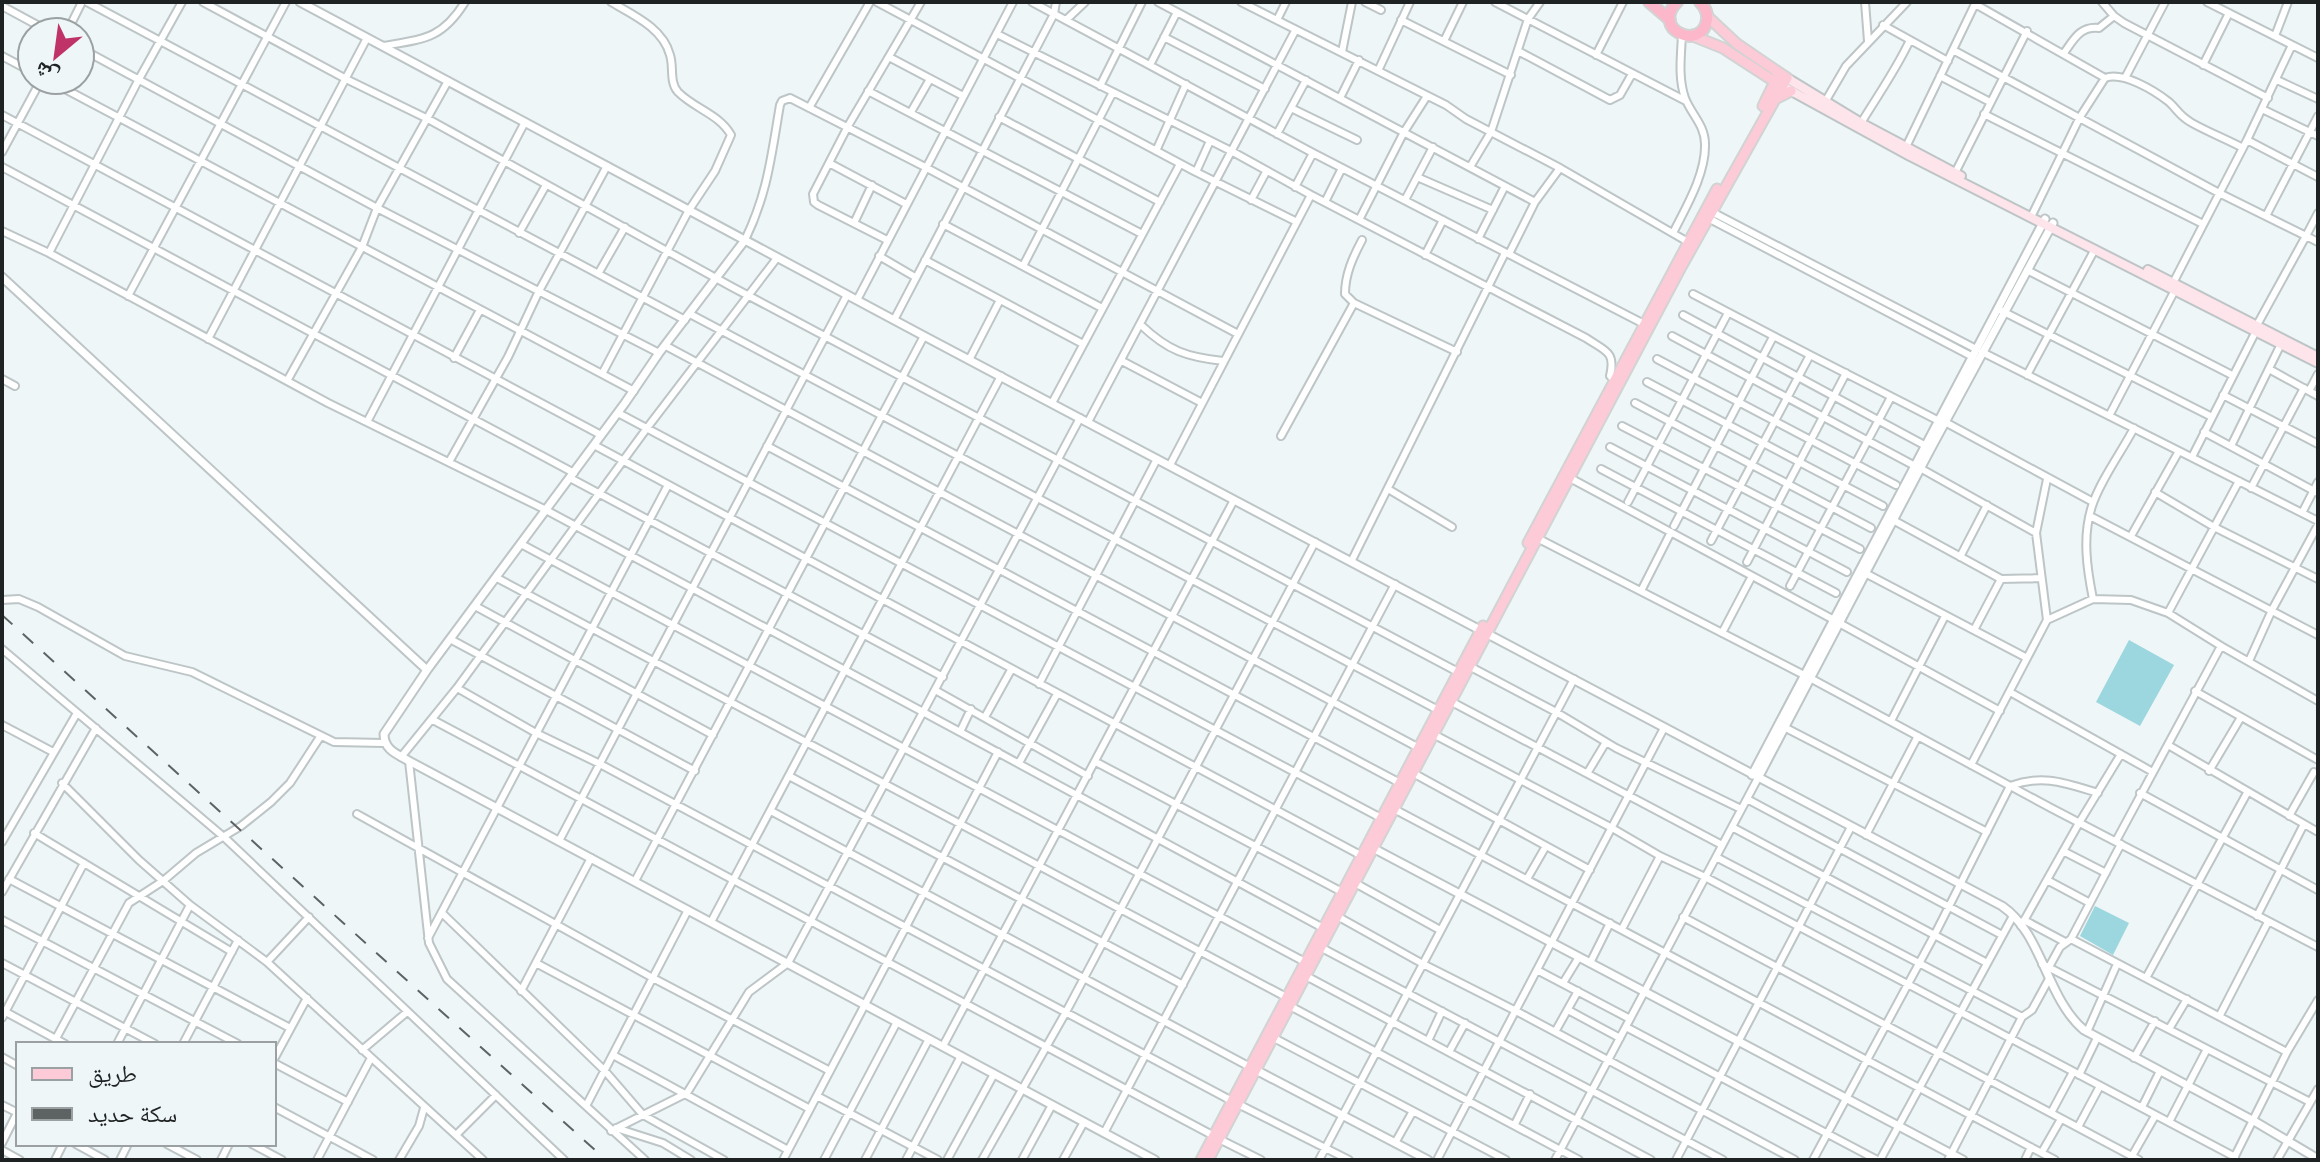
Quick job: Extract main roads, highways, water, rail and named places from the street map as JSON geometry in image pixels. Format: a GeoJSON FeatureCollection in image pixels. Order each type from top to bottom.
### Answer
{"type":"FeatureCollection","features":[{"type":"Feature","properties":{"kind":"highway"},"geometry":{"type":"LineString","coordinates":[[1649,2],[1670,20],[1674,29],[1688,35],[1704,28],[1704,7]]}},
{"type":"Feature","properties":{"kind":"highway"},"geometry":{"type":"LineString","coordinates":[[1670,20],[1672,8],[1677,2]]}},
{"type":"Feature","properties":{"kind":"main road"},"geometry":{"type":"LineString","coordinates":[[1704,7],[1737,44],[1780,81],[1825,102],[2095,249],[2318,357]]}},
{"type":"Feature","properties":{"kind":"main road"},"geometry":{"type":"LineString","coordinates":[[1688,35],[1723,48],[1910,156],[2173,287]]}},
{"type":"Feature","properties":{"kind":"main road"},"geometry":{"type":"LineString","coordinates":[[1370,846],[1381,818],[1458,672],[1484,632],[1570,478],[1644,324],[1780,81]]}},
{"type":"Feature","properties":{"kind":"main road"},"geometry":{"type":"LineString","coordinates":[[1253,1068],[1272,1037],[1305,962],[1342,892],[1394,809],[1484,632],[1780,81]]}},
{"type":"Feature","properties":{"kind":"main road"},"geometry":{"type":"LineString","coordinates":[[2256,328],[2318,363]]}},
{"type":"Feature","properties":{"kind":"main road"},"geometry":{"type":"LineString","coordinates":[[1201,1160],[1288,1002],[1306,976],[1355,883],[1364,857]]}},
{"type":"Feature","properties":{"kind":"main road"},"geometry":{"type":"LineString","coordinates":[[1208,1160],[1216,1137]]}},
{"type":"Feature","properties":{"kind":"railway"},"geometry":{"type":"LineString","coordinates":[[2,615],[606,1160]]}}]}
